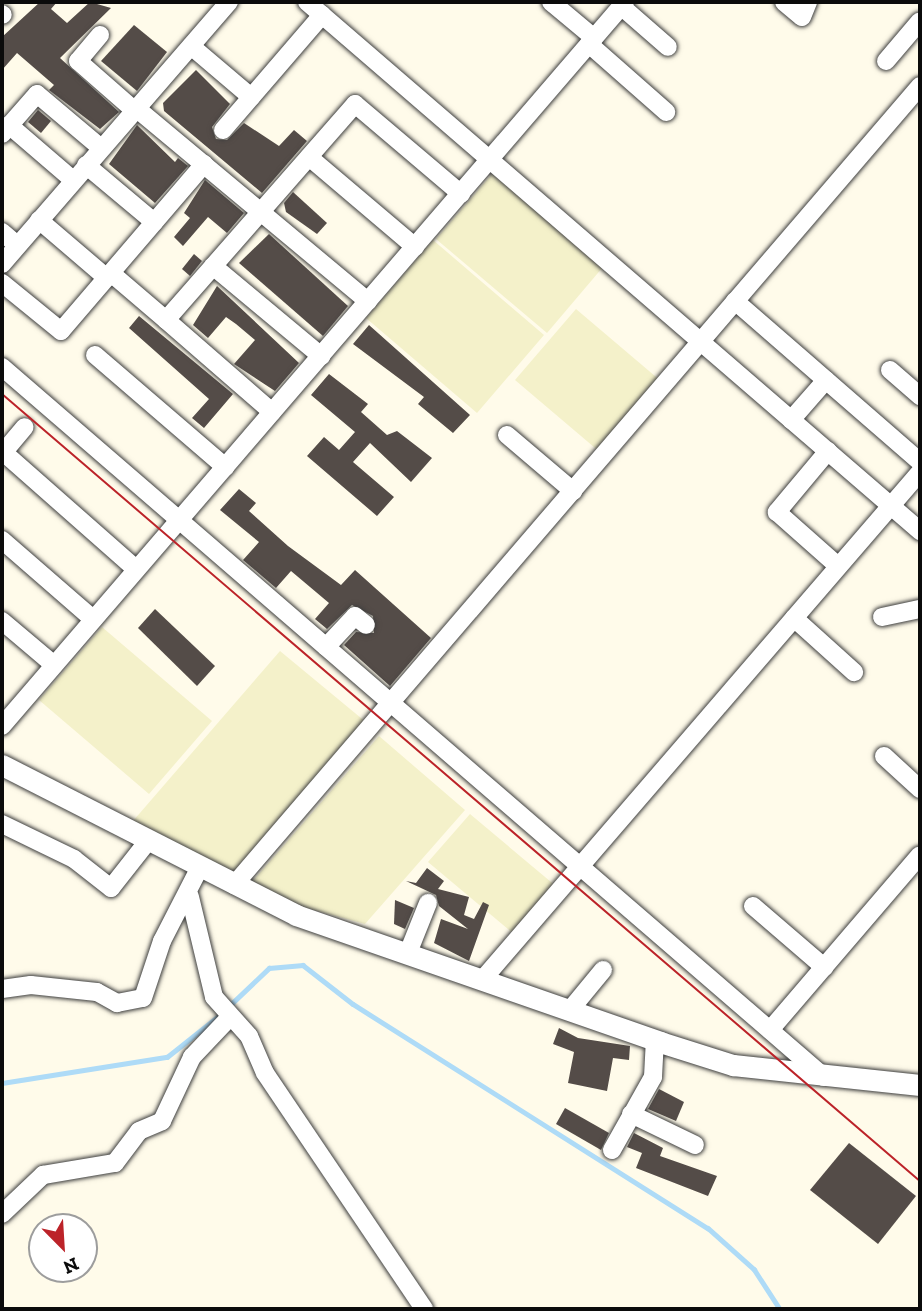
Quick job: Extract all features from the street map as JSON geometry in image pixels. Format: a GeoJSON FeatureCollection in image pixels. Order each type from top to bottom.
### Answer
{"type":"FeatureCollection","features":[{"type":"Feature","properties":{"kind":"street"},"geometry":{"type":"LineString","coordinates":[[2,264],[229,2]]}},
{"type":"Feature","properties":{"kind":"street"},"geometry":{"type":"LineString","coordinates":[[307,2],[920,531]]}},
{"type":"Feature","properties":{"kind":"street"},"geometry":{"type":"LineString","coordinates":[[551,2],[666,112]]}},
{"type":"Feature","properties":{"kind":"street"},"geometry":{"type":"LineString","coordinates":[[784,2],[802,17],[807,2]]}},
{"type":"Feature","properties":{"kind":"street"},"geometry":{"type":"LineString","coordinates":[[2,726],[623,4],[668,47]]}},
{"type":"Feature","properties":{"kind":"street"},"geometry":{"type":"LineString","coordinates":[[223,130],[322,15]]}},
{"type":"Feature","properties":{"kind":"street"},"geometry":{"type":"LineString","coordinates":[[886,61],[920,21]]}},
{"type":"Feature","properties":{"kind":"street"},"geometry":{"type":"LineString","coordinates":[[100,35],[78,61],[368,302]]}},
{"type":"Feature","properties":{"kind":"street"},"geometry":{"type":"LineString","coordinates":[[191,46],[251,97]]}},
{"type":"Feature","properties":{"kind":"street"},"geometry":{"type":"LineString","coordinates":[[234,885],[920,86]]}},
{"type":"Feature","properties":{"kind":"street"},"geometry":{"type":"LineString","coordinates":[[73,180],[6,130],[37,94],[101,148]]}},
{"type":"Feature","properties":{"kind":"street"},"geometry":{"type":"LineString","coordinates":[[166,320],[355,104],[461,194]]}},
{"type":"Feature","properties":{"kind":"street"},"geometry":{"type":"LineString","coordinates":[[309,157],[415,247]]}},
{"type":"Feature","properties":{"kind":"street"},"geometry":{"type":"LineString","coordinates":[[2,283],[61,331],[204,164]]}},
{"type":"Feature","properties":{"kind":"street"},"geometry":{"type":"LineString","coordinates":[[86,165],[154,222]]}},
{"type":"Feature","properties":{"kind":"street"},"geometry":{"type":"LineString","coordinates":[[39,219],[166,320],[272,412]]}},
{"type":"Feature","properties":{"kind":"street"},"geometry":{"type":"LineString","coordinates":[[2,232],[17,245]]}},
{"type":"Feature","properties":{"kind":"street"},"geometry":{"type":"LineString","coordinates":[[213,266],[321,356]]}},
{"type":"Feature","properties":{"kind":"street"},"geometry":{"type":"LineString","coordinates":[[736,301],[920,462]]}},
{"type":"Feature","properties":{"kind":"street"},"geometry":{"type":"LineString","coordinates":[[95,355],[225,467]]}},
{"type":"Feature","properties":{"kind":"street"},"geometry":{"type":"LineString","coordinates":[[2,367],[581,864],[824,1077]]}},
{"type":"Feature","properties":{"kind":"street"},"geometry":{"type":"LineString","coordinates":[[890,370],[920,397]]}},
{"type":"Feature","properties":{"kind":"street"},"geometry":{"type":"LineString","coordinates":[[791,420],[826,380]]}},
{"type":"Feature","properties":{"kind":"street"},"geometry":{"type":"LineString","coordinates":[[25,427],[2,453],[136,569]]}},
{"type":"Feature","properties":{"kind":"street"},"geometry":{"type":"LineString","coordinates":[[507,435],[573,491]]}},
{"type":"Feature","properties":{"kind":"street"},"geometry":{"type":"LineString","coordinates":[[828,451],[777,512],[838,566]]}},
{"type":"Feature","properties":{"kind":"street"},"geometry":{"type":"LineString","coordinates":[[484,979],[920,472]]}},
{"type":"Feature","properties":{"kind":"street"},"geometry":{"type":"LineString","coordinates":[[2,540],[93,619]]}},
{"type":"Feature","properties":{"kind":"street"},"geometry":{"type":"LineString","coordinates":[[882,617],[920,609]]}},
{"type":"Feature","properties":{"kind":"street"},"geometry":{"type":"LineString","coordinates":[[327,647],[355,616],[366,625]]}},
{"type":"Feature","properties":{"kind":"street"},"geometry":{"type":"LineString","coordinates":[[794,618],[854,672]]}},
{"type":"Feature","properties":{"kind":"street"},"geometry":{"type":"LineString","coordinates":[[2,621],[54,665]]}},
{"type":"Feature","properties":{"kind":"street"},"geometry":{"type":"LineString","coordinates":[[884,756],[920,789]]}},
{"type":"Feature","properties":{"kind":"street"},"geometry":{"type":"LineString","coordinates":[[2,765],[296,915],[733,1065],[824,1077],[920,1085]]}},
{"type":"Feature","properties":{"kind":"street"},"geometry":{"type":"LineString","coordinates":[[2,824],[74,859],[111,888],[148,841]]}},
{"type":"Feature","properties":{"kind":"street"},"geometry":{"type":"LineString","coordinates":[[770,1030],[920,855]]}},
{"type":"Feature","properties":{"kind":"street"},"geometry":{"type":"LineString","coordinates":[[2,989],[31,985],[97,992],[117,1003],[144,998],[162,941],[190,897],[200,867]]}},
{"type":"Feature","properties":{"kind":"street"},"geometry":{"type":"LineString","coordinates":[[190,897],[227,1014],[249,1036],[265,1073],[424,1309]]}},
{"type":"Feature","properties":{"kind":"street"},"geometry":{"type":"LineString","coordinates":[[408,953],[428,903]]}},
{"type":"Feature","properties":{"kind":"street"},"geometry":{"type":"LineString","coordinates":[[753,906],[824,967]]}},
{"type":"Feature","properties":{"kind":"street"},"geometry":{"type":"LineString","coordinates":[[570,1010],[603,970]]}},
{"type":"Feature","properties":{"kind":"street"},"geometry":{"type":"LineString","coordinates":[[2,1214],[43,1175],[116,1163],[139,1131],[162,1121],[192,1057],[227,1014]]}},
{"type":"Feature","properties":{"kind":"street"},"geometry":{"type":"LineString","coordinates":[[612,1150],[653,1077],[655,1040]]}},
{"type":"Feature","properties":{"kind":"street"},"geometry":{"type":"LineString","coordinates":[[631,1114],[695,1145]]}},
{"type":"Feature","properties":{"kind":"shaded area"},"geometry":{"type":"Polygon","coordinates":[[[492,174],[603,267],[547,333],[436,239],[492,174]]]}},
{"type":"Feature","properties":{"kind":"shaded area"},"geometry":{"type":"Polygon","coordinates":[[[433,240],[544,335],[477,413],[366,318],[433,240]]]}},
{"type":"Feature","properties":{"kind":"shaded area"},"geometry":{"type":"Polygon","coordinates":[[[576,309],[662,382],[601,453],[515,380],[576,309]]]}},
{"type":"Feature","properties":{"kind":"shaded area"},"geometry":{"type":"Polygon","coordinates":[[[102,627],[212,721],[149,794],[39,700],[102,627]]]}},
{"type":"Feature","properties":{"kind":"shaded area"},"geometry":{"type":"Polygon","coordinates":[[[280,651],[367,723],[236,875],[133,821],[280,651]]]}},
{"type":"Feature","properties":{"kind":"shaded area"},"geometry":{"type":"Polygon","coordinates":[[[379,736],[465,810],[365,924],[295,905],[251,883],[379,736]]]}},
{"type":"Feature","properties":{"kind":"shaded area"},"geometry":{"type":"Polygon","coordinates":[[[470,814],[557,887],[515,935],[428,862],[470,814]]]}},
{"type":"Feature","properties":{"kind":"building"},"geometry":{"type":"Polygon","coordinates":[[[40,2],[57,2],[51,9],[67,23],[90,2],[111,8],[60,58],[119,112],[100,129],[49,90],[54,85],[17,53],[2,70],[2,37],[40,2]]]}},
{"type":"Feature","properties":{"kind":"building"},"geometry":{"type":"Polygon","coordinates":[[[134,25],[167,52],[137,91],[101,61],[134,25]]]}},
{"type":"Feature","properties":{"kind":"building"},"geometry":{"type":"Polygon","coordinates":[[[196,70],[230,104],[212,127],[216,139],[227,140],[244,123],[279,146],[294,130],[307,141],[262,193],[164,111],[163,103],[196,70]]]}},
{"type":"Feature","properties":{"kind":"building"},"geometry":{"type":"Polygon","coordinates":[[[38,110],[51,121],[41,133],[28,122],[38,110]]]}},
{"type":"Feature","properties":{"kind":"building"},"geometry":{"type":"Polygon","coordinates":[[[137,125],[175,162],[178,158],[188,166],[155,203],[109,164],[137,125]]]}},
{"type":"Feature","properties":{"kind":"building"},"geometry":{"type":"Polygon","coordinates":[[[205,180],[244,213],[227,233],[208,217],[183,246],[174,237],[190,218],[184,213],[205,180]]]}},
{"type":"Feature","properties":{"kind":"building"},"geometry":{"type":"Polygon","coordinates":[[[293,192],[327,223],[317,234],[286,212],[284,203],[293,192]]]}},
{"type":"Feature","properties":{"kind":"building"},"geometry":{"type":"Polygon","coordinates":[[[269,234],[348,306],[323,336],[239,263],[269,234]]]}},
{"type":"Feature","properties":{"kind":"building"},"geometry":{"type":"Polygon","coordinates":[[[194,254],[202,261],[190,276],[182,269],[194,254]]]}},
{"type":"Feature","properties":{"kind":"building"},"geometry":{"type":"Polygon","coordinates":[[[217,286],[299,363],[275,391],[234,364],[255,340],[236,324],[226,317],[208,338],[193,325],[217,286]]]}},
{"type":"Feature","properties":{"kind":"building"},"geometry":{"type":"Polygon","coordinates":[[[139,316],[233,394],[204,428],[192,418],[209,399],[129,328],[139,316]]]}},
{"type":"Feature","properties":{"kind":"building"},"geometry":{"type":"Polygon","coordinates":[[[369,325],[470,415],[453,433],[418,404],[424,397],[353,344],[369,325]]]}},
{"type":"Feature","properties":{"kind":"building"},"geometry":{"type":"Polygon","coordinates":[[[329,374],[368,404],[361,412],[387,435],[397,431],[432,458],[411,482],[370,443],[353,462],[394,497],[377,516],[307,456],[324,437],[339,450],[355,432],[311,395],[329,374]]]}},
{"type":"Feature","properties":{"kind":"building"},"geometry":{"type":"Polygon","coordinates":[[[239,489],[256,503],[249,511],[288,546],[341,585],[355,570],[431,638],[390,686],[344,645],[356,632],[374,633],[373,616],[352,605],[327,629],[315,619],[329,603],[291,571],[276,588],[243,560],[259,542],[220,510],[239,489]]]}},
{"type":"Feature","properties":{"kind":"building"},"geometry":{"type":"Polygon","coordinates":[[[155,609],[215,666],[197,686],[138,628],[155,609]]]}},
{"type":"Feature","properties":{"kind":"building"},"geometry":{"type":"Polygon","coordinates":[[[427,868],[444,881],[438,889],[469,897],[464,915],[474,919],[483,902],[489,905],[469,961],[434,943],[441,919],[468,929],[439,906],[436,895],[406,881],[416,883],[427,868]]]}},
{"type":"Feature","properties":{"kind":"building"},"geometry":{"type":"Polygon","coordinates":[[[395,900],[414,908],[405,929],[394,924],[395,900]]]}},
{"type":"Feature","properties":{"kind":"building"},"geometry":{"type":"Polygon","coordinates":[[[559,1028],[578,1038],[630,1046],[629,1060],[613,1058],[607,1091],[568,1083],[574,1052],[553,1044],[559,1028]]]}},
{"type":"Feature","properties":{"kind":"building"},"geometry":{"type":"Polygon","coordinates":[[[659,1089],[684,1102],[676,1121],[648,1109],[659,1089]]]}},
{"type":"Feature","properties":{"kind":"building"},"geometry":{"type":"Polygon","coordinates":[[[565,1108],[609,1133],[601,1150],[556,1124],[565,1108]]]}},
{"type":"Feature","properties":{"kind":"building"},"geometry":{"type":"Polygon","coordinates":[[[634,1133],[663,1148],[660,1156],[717,1176],[708,1196],[636,1168],[642,1153],[627,1147],[634,1133]]]}},
{"type":"Feature","properties":{"kind":"building"},"geometry":{"type":"Polygon","coordinates":[[[849,1143],[916,1196],[878,1244],[810,1190],[849,1143]]]}},
{"type":"Feature","properties":{"kind":"waterway"},"geometry":{"type":"LineString","coordinates":[[227,1008],[269,968],[303,965],[353,1004],[708,1228],[754,1269],[780,1309]]}},
{"type":"Feature","properties":{"kind":"waterway"},"geometry":{"type":"LineString","coordinates":[[2,1083],[167,1057],[221,1014]]}},
{"type":"Feature","properties":{"kind":"tram line"},"geometry":{"type":"LineString","coordinates":[[2,394],[920,1181]]}}]}
